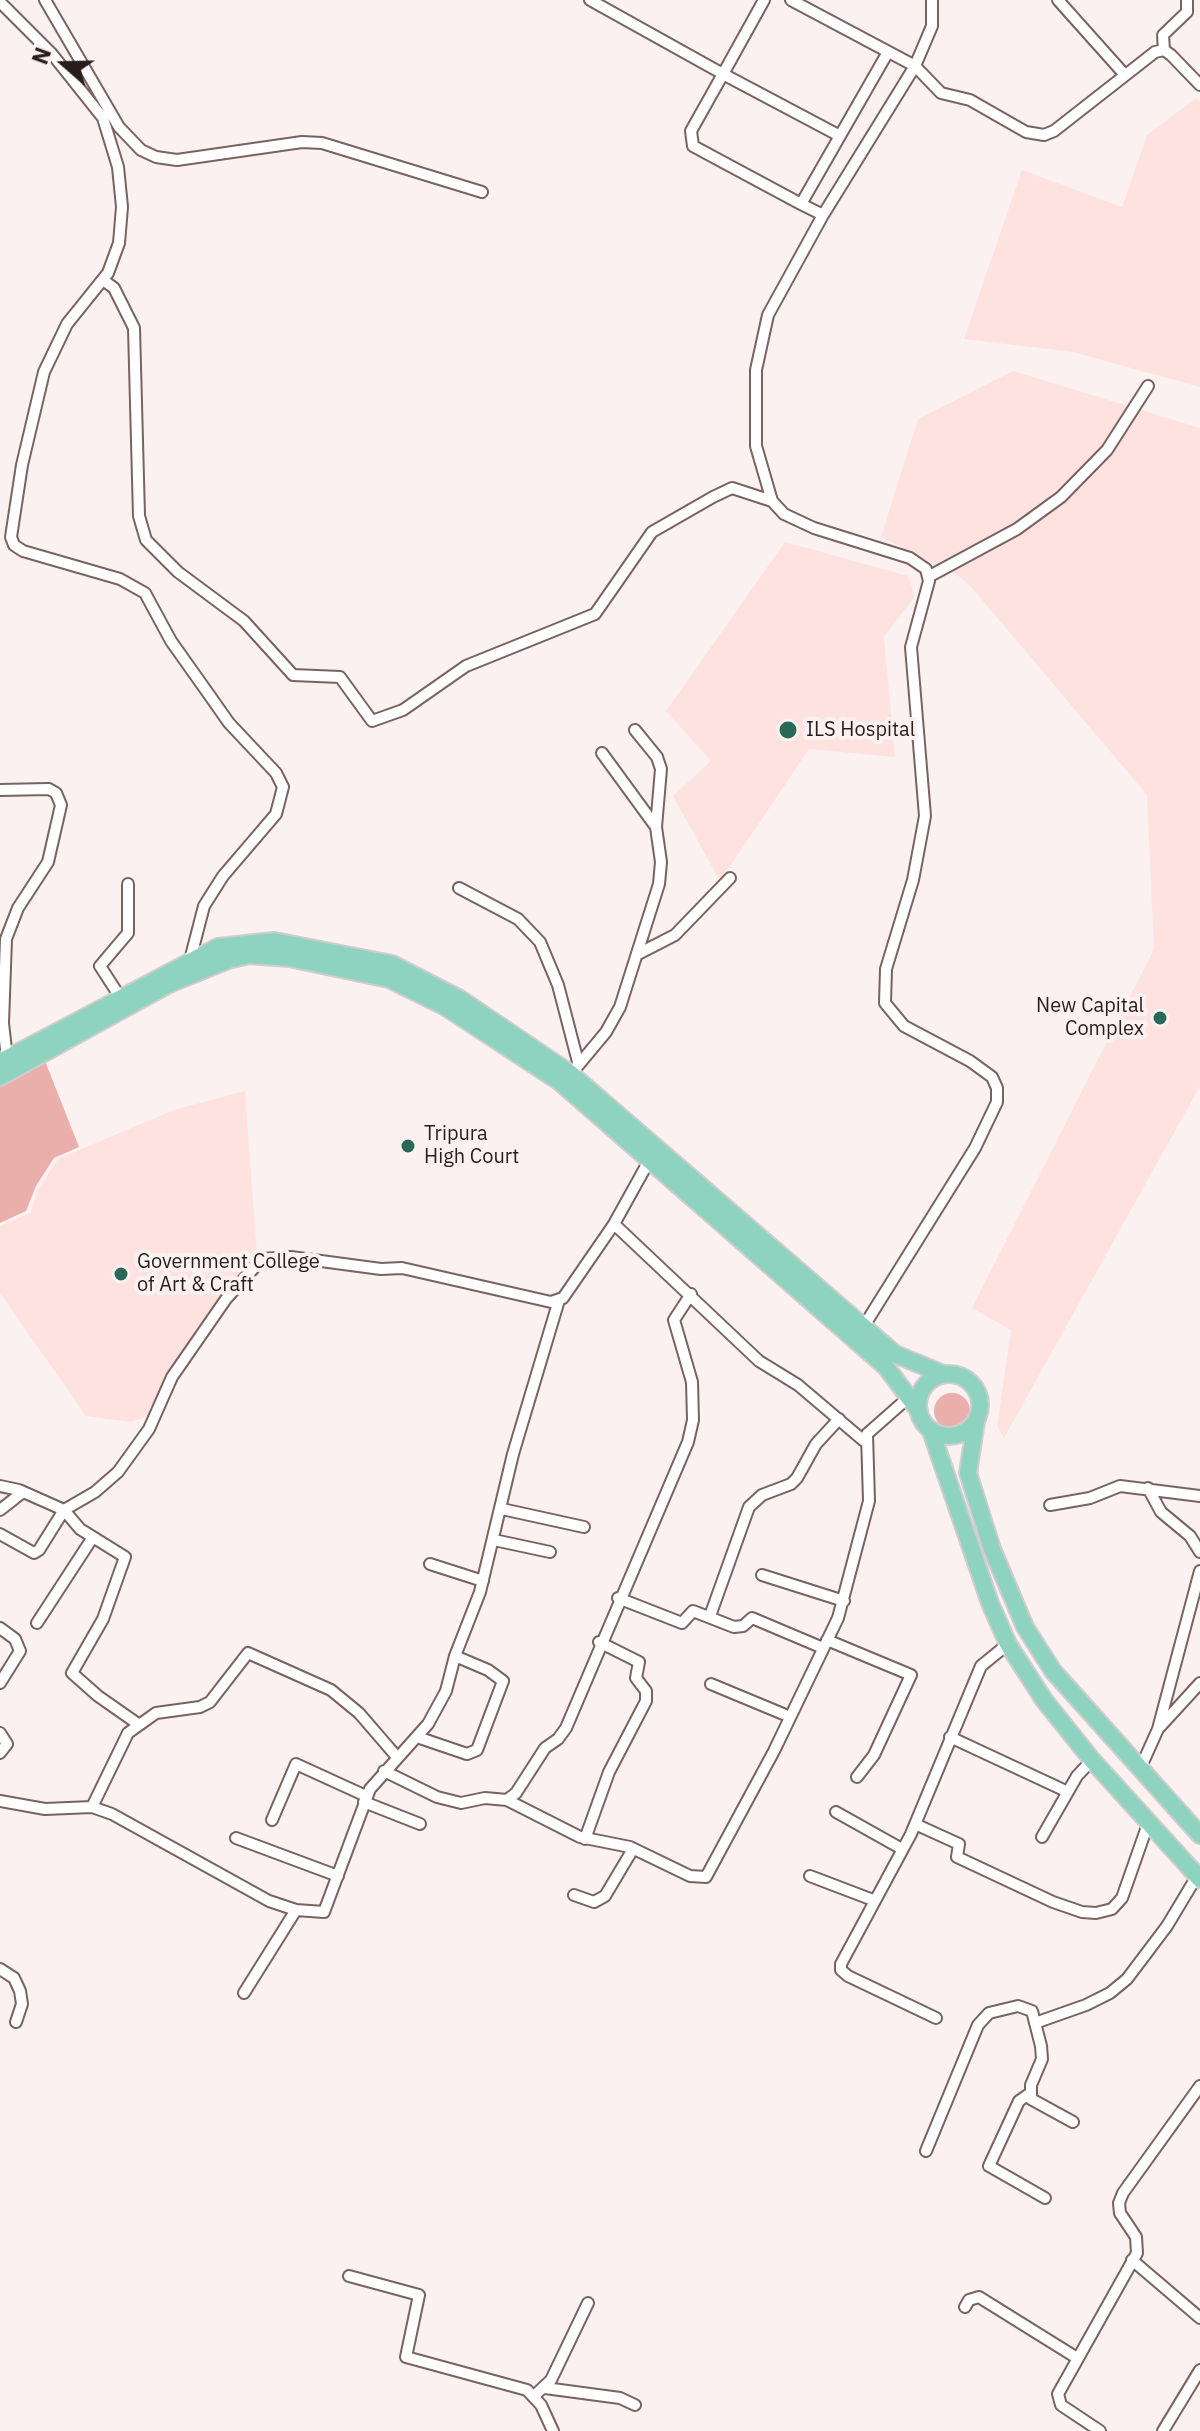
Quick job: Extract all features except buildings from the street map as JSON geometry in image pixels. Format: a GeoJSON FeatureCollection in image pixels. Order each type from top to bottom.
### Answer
{"type":"FeatureCollection","features":[{"type":"Feature","properties":{"kind":"main road"},"geometry":{"type":"LineString","coordinates":[[3,1060],[218,947],[274,941],[392,964],[460,999],[574,1068],[895,1354],[943,1374],[962,1377],[977,1391],[980,1400],[968,1473],[992,1549],[1025,1627],[1053,1671],[1200,1835]]}},
{"type":"Feature","properties":{"kind":"main road"},"geometry":{"type":"LineString","coordinates":[[0,1077],[207,966],[249,955],[289,958],[389,979],[444,1006],[560,1082],[886,1367],[931,1431],[990,1603],[1008,1644],[1044,1700],[1092,1760],[1198,1878]]}},
{"type":"Feature","properties":{"kind":"main road"},"geometry":{"type":"LineString","coordinates":[[914,1404],[918,1402],[926,1384],[943,1374]]}},
{"type":"Feature","properties":{"kind":"main road"},"geometry":{"type":"LineString","coordinates":[[931,1431],[951,1437],[961,1434],[976,1421]]}},
{"type":"Feature","properties":{"kind":"street"},"geometry":{"type":"LineString","coordinates":[[45,0],[119,127],[141,150],[156,157],[177,160],[302,142],[322,143],[482,192]]}},
{"type":"Feature","properties":{"kind":"street"},"geometry":{"type":"LineString","coordinates":[[590,0],[840,136]]}},
{"type":"Feature","properties":{"kind":"street"},"geometry":{"type":"LineString","coordinates":[[764,0],[691,131],[693,146],[823,215]]}},
{"type":"Feature","properties":{"kind":"street"},"geometry":{"type":"LineString","coordinates":[[791,0],[915,66],[941,93],[970,100],[1026,132],[1044,135],[1155,52],[1164,50]]}},
{"type":"Feature","properties":{"kind":"street"},"geometry":{"type":"LineString","coordinates":[[864,1326],[975,1148],[997,1102],[997,1088],[992,1077],[970,1061],[904,1026],[885,1003],[886,969],[913,880],[925,816],[911,647],[928,577],[926,569],[910,558],[814,528],[784,514],[772,501],[756,446],[759,347],[768,315],[823,215],[915,66],[932,26],[932,0]]}},
{"type":"Feature","properties":{"kind":"street"},"geometry":{"type":"LineString","coordinates":[[1058,0],[1125,75]]}},
{"type":"Feature","properties":{"kind":"street"},"geometry":{"type":"LineString","coordinates":[[1187,0],[1187,12],[1163,35],[1164,50],[1200,85]]}},
{"type":"Feature","properties":{"kind":"street"},"geometry":{"type":"LineString","coordinates":[[0,2],[52,54],[103,118],[118,167],[120,228],[119,243],[103,280],[67,324],[44,372],[10,527],[14,545]]}},
{"type":"Feature","properties":{"kind":"street"},"geometry":{"type":"LineString","coordinates":[[801,204],[888,52]]}},
{"type":"Feature","properties":{"kind":"street"},"geometry":{"type":"LineString","coordinates":[[103,280],[114,288],[134,328],[139,516],[146,540],[178,572],[244,621],[293,675],[340,677],[372,721],[403,710],[466,666],[595,614],[652,532],[713,497],[732,488],[749,497],[772,501]]}},
{"type":"Feature","properties":{"kind":"street"},"geometry":{"type":"LineString","coordinates":[[928,577],[1017,529],[1061,497],[1107,450],[1148,386]]}},
{"type":"Feature","properties":{"kind":"street"},"geometry":{"type":"LineString","coordinates":[[0,544],[14,545],[139,588],[229,723],[276,773],[283,787],[276,814],[223,876],[204,906],[190,960]]}},
{"type":"Feature","properties":{"kind":"street"},"geometry":{"type":"LineString","coordinates":[[574,1068],[606,1032],[620,1007],[659,884],[661,862],[656,827],[661,769],[657,757],[635,730]]}},
{"type":"Feature","properties":{"kind":"street"},"geometry":{"type":"LineString","coordinates":[[602,753],[656,827]]}},
{"type":"Feature","properties":{"kind":"street"},"geometry":{"type":"LineString","coordinates":[[0,790],[49,789],[56,793],[61,805],[48,862],[18,908],[6,939],[3,1060]]}},
{"type":"Feature","properties":{"kind":"street"},"geometry":{"type":"LineString","coordinates":[[638,954],[675,935],[730,878]]}},
{"type":"Feature","properties":{"kind":"street"},"geometry":{"type":"LineString","coordinates":[[120,997],[100,966],[128,933],[128,884]]}},
{"type":"Feature","properties":{"kind":"street"},"geometry":{"type":"LineString","coordinates":[[459,888],[518,919],[540,942],[558,985],[574,1068]]}},
{"type":"Feature","properties":{"kind":"street"},"geometry":{"type":"LineString","coordinates":[[0,1801],[45,1809],[92,1807],[112,1814],[269,1901],[296,1910],[324,1912],[365,1799],[384,1771],[417,1737],[446,1691],[455,1656],[483,1581],[513,1454],[559,1300],[614,1224],[650,1159]]}},
{"type":"Feature","properties":{"kind":"street"},"geometry":{"type":"LineString","coordinates":[[614,1224],[759,1361],[798,1385],[864,1441]]}},
{"type":"Feature","properties":{"kind":"street"},"geometry":{"type":"LineString","coordinates":[[0,1534],[34,1553],[64,1510],[95,1492],[132,1456],[172,1377],[226,1299],[262,1259],[291,1257],[381,1269],[402,1268],[551,1302],[559,1300]]}},
{"type":"Feature","properties":{"kind":"street"},"geometry":{"type":"LineString","coordinates":[[507,1800],[545,1748],[566,1728],[599,1642],[688,1442],[693,1420],[692,1382],[674,1320],[691,1294]]}},
{"type":"Feature","properties":{"kind":"street"},"geometry":{"type":"LineString","coordinates":[[384,1771],[437,1797],[461,1803],[485,1798],[507,1800],[585,1839],[633,1849],[690,1876],[706,1877],[774,1751],[844,1601],[869,1501],[864,1441],[867,1434],[914,1404]]}},
{"type":"Feature","properties":{"kind":"street"},"geometry":{"type":"LineString","coordinates":[[710,1616],[749,1507],[762,1495],[791,1484],[816,1444],[839,1419]]}},
{"type":"Feature","properties":{"kind":"street"},"geometry":{"type":"LineString","coordinates":[[0,1486],[23,1492],[64,1510],[93,1537],[122,1554],[124,1561],[103,1619],[72,1673],[138,1724]]}},
{"type":"Feature","properties":{"kind":"street"},"geometry":{"type":"LineString","coordinates":[[1050,1505],[1080,1501],[1120,1486],[1200,1496]]}},
{"type":"Feature","properties":{"kind":"street"},"geometry":{"type":"LineString","coordinates":[[1148,1488],[1161,1512],[1190,1536],[1200,1552]]}},
{"type":"Feature","properties":{"kind":"street"},"geometry":{"type":"LineString","coordinates":[[0,1510],[23,1492]]}},
{"type":"Feature","properties":{"kind":"street"},"geometry":{"type":"LineString","coordinates":[[502,1509],[584,1527]]}},
{"type":"Feature","properties":{"kind":"street"},"geometry":{"type":"LineString","coordinates":[[37,1623],[93,1537]]}},
{"type":"Feature","properties":{"kind":"street"},"geometry":{"type":"LineString","coordinates":[[494,1540],[550,1552]]}},
{"type":"Feature","properties":{"kind":"street"},"geometry":{"type":"LineString","coordinates":[[430,1564],[483,1581]]}},
{"type":"Feature","properties":{"kind":"street"},"geometry":{"type":"LineString","coordinates":[[1140,1769],[1158,1729],[1200,1571]]}},
{"type":"Feature","properties":{"kind":"street"},"geometry":{"type":"LineString","coordinates":[[762,1575],[844,1601]]}},
{"type":"Feature","properties":{"kind":"street"},"geometry":{"type":"LineString","coordinates":[[618,1598],[682,1623],[693,1611],[734,1627],[743,1626],[752,1618],[911,1675],[874,1755],[857,1777]]}},
{"type":"Feature","properties":{"kind":"street"},"geometry":{"type":"LineString","coordinates":[[0,1628],[15,1639],[20,1651],[0,1683]]}},
{"type":"Feature","properties":{"kind":"street"},"geometry":{"type":"LineString","coordinates":[[585,1839],[609,1772],[646,1701],[646,1691],[636,1678],[639,1662],[599,1642]]}},
{"type":"Feature","properties":{"kind":"street"},"geometry":{"type":"LineString","coordinates":[[936,2018],[841,1970],[841,1964],[915,1824],[981,1666],[1008,1644]]}},
{"type":"Feature","properties":{"kind":"street"},"geometry":{"type":"LineString","coordinates":[[92,1807],[122,1742],[138,1724],[164,1710],[200,1707],[210,1702],[248,1653],[331,1690],[359,1713],[397,1757]]}},
{"type":"Feature","properties":{"kind":"street"},"geometry":{"type":"LineString","coordinates":[[417,1737],[467,1754],[477,1750],[503,1681],[488,1670],[455,1656]]}},
{"type":"Feature","properties":{"kind":"street"},"geometry":{"type":"LineString","coordinates":[[1158,1729],[1200,1683]]}},
{"type":"Feature","properties":{"kind":"street"},"geometry":{"type":"LineString","coordinates":[[711,1684],[788,1716]]}},
{"type":"Feature","properties":{"kind":"street"},"geometry":{"type":"LineString","coordinates":[[0,1733],[7,1744],[0,1753]]}},
{"type":"Feature","properties":{"kind":"street"},"geometry":{"type":"LineString","coordinates":[[950,1737],[1068,1792]]}},
{"type":"Feature","properties":{"kind":"street"},"geometry":{"type":"LineString","coordinates":[[1042,1837],[1068,1792],[1092,1760]]}},
{"type":"Feature","properties":{"kind":"street"},"geometry":{"type":"LineString","coordinates":[[272,1820],[296,1764],[420,1824]]}},
{"type":"Feature","properties":{"kind":"street"},"geometry":{"type":"LineString","coordinates":[[836,1812],[902,1849]]}},
{"type":"Feature","properties":{"kind":"street"},"geometry":{"type":"LineString","coordinates":[[915,1824],[959,1844],[957,1857],[1053,1902],[1082,1912],[1096,1913],[1112,1909],[1122,1898],[1149,1821]]}},
{"type":"Feature","properties":{"kind":"street"},"geometry":{"type":"LineString","coordinates":[[236,1838],[338,1876]]}},
{"type":"Feature","properties":{"kind":"street"},"geometry":{"type":"LineString","coordinates":[[574,1895],[594,1902],[605,1896],[633,1849]]}},
{"type":"Feature","properties":{"kind":"street"},"geometry":{"type":"LineString","coordinates":[[810,1876],[873,1900]]}},
{"type":"Feature","properties":{"kind":"street"},"geometry":{"type":"LineString","coordinates":[[1035,2023],[1086,2005],[1127,1979],[1198,1878]]}},
{"type":"Feature","properties":{"kind":"street"},"geometry":{"type":"LineString","coordinates":[[244,1993],[296,1910]]}},
{"type":"Feature","properties":{"kind":"street"},"geometry":{"type":"LineString","coordinates":[[0,1969],[14,1978],[20,1991],[22,2004],[16,2022]]}},
{"type":"Feature","properties":{"kind":"street"},"geometry":{"type":"LineString","coordinates":[[926,2151],[978,2025],[989,2013],[1024,2006],[1032,2011],[1042,2059],[1029,2094],[1019,2101],[989,2166],[1045,2198]]}},
{"type":"Feature","properties":{"kind":"street"},"geometry":{"type":"LineString","coordinates":[[1100,2431],[1057,2401],[1139,2244],[1125,2225],[1119,2203],[1200,2086]]}},
{"type":"Feature","properties":{"kind":"street"},"geometry":{"type":"LineString","coordinates":[[1029,2094],[1073,2122]]}},
{"type":"Feature","properties":{"kind":"street"},"geometry":{"type":"LineString","coordinates":[[1132,2260],[1200,2318]]}},
{"type":"Feature","properties":{"kind":"street"},"geometry":{"type":"LineString","coordinates":[[349,2276],[419,2295],[407,2357],[490,2377],[527,2390],[534,2396],[553,2431]]}},
{"type":"Feature","properties":{"kind":"street"},"geometry":{"type":"LineString","coordinates":[[965,2307],[969,2300],[979,2297],[1077,2358]]}},
{"type":"Feature","properties":{"kind":"street"},"geometry":{"type":"LineString","coordinates":[[534,2396],[545,2388],[567,2352],[588,2303]]}},
{"type":"Feature","properties":{"kind":"street"},"geometry":{"type":"LineString","coordinates":[[1163,2431],[1200,2370]]}},
{"type":"Feature","properties":{"kind":"street"},"geometry":{"type":"LineString","coordinates":[[545,2388],[620,2398],[635,2405]]}},
{"type":"Feature","properties":{"kind":"shaded area"},"geometry":{"type":"Polygon","coordinates":[[[1195,99],[1200,101],[1200,387],[1073,352],[964,339],[1022,170],[1122,207],[1147,135],[1195,99]]]}},
{"type":"Feature","properties":{"kind":"shaded area"},"geometry":{"type":"Polygon","coordinates":[[[1013,371],[1200,428],[1200,1086],[1004,1438],[997,1426],[1011,1330],[972,1308],[1154,949],[1147,795],[973,589],[960,577],[881,537],[918,419],[1013,371]]]}},
{"type":"Feature","properties":{"kind":"shaded area","name":"ILS Hospital"},"geometry":{"type":"Polygon","coordinates":[[[785,542],[908,576],[915,596],[884,637],[895,757],[809,749],[720,881],[673,796],[711,761],[666,711],[785,542]]]}},
{"type":"Feature","properties":{"kind":"shaded area"},"geometry":{"type":"Polygon","coordinates":[[[43,1056],[79,1147],[54,1158],[36,1186],[26,1211],[0,1223],[0,1075],[43,1056]]]}},
{"type":"Feature","properties":{"kind":"shaded area","name":"Government College of Art & Craft"},"geometry":{"type":"Polygon","coordinates":[[[245,1091],[257,1256],[209,1313],[167,1379],[148,1416],[131,1422],[86,1416],[0,1293],[0,1226],[30,1213],[39,1188],[58,1159],[174,1110],[245,1091]]]}},
{"type":"Feature","properties":{"kind":"shaded area"},"geometry":{"type":"Polygon","coordinates":[[[952,1393],[965,1398],[970,1411],[965,1424],[952,1429],[939,1424],[934,1411],[939,1398],[952,1393]]]}},
{"type":"Feature","properties":{"kind":"place","name":"ILS Hospital"},"geometry":{"type":"Point","coordinates":[788,730]}},
{"type":"Feature","properties":{"kind":"place","name":"New Capital Complex"},"geometry":{"type":"Point","coordinates":[1160,1018]}},
{"type":"Feature","properties":{"kind":"place","name":"Tripura High Court"},"geometry":{"type":"Point","coordinates":[408,1146]}},
{"type":"Feature","properties":{"kind":"place","name":"Government College of Art & Craft"},"geometry":{"type":"Point","coordinates":[121,1274]}}]}
